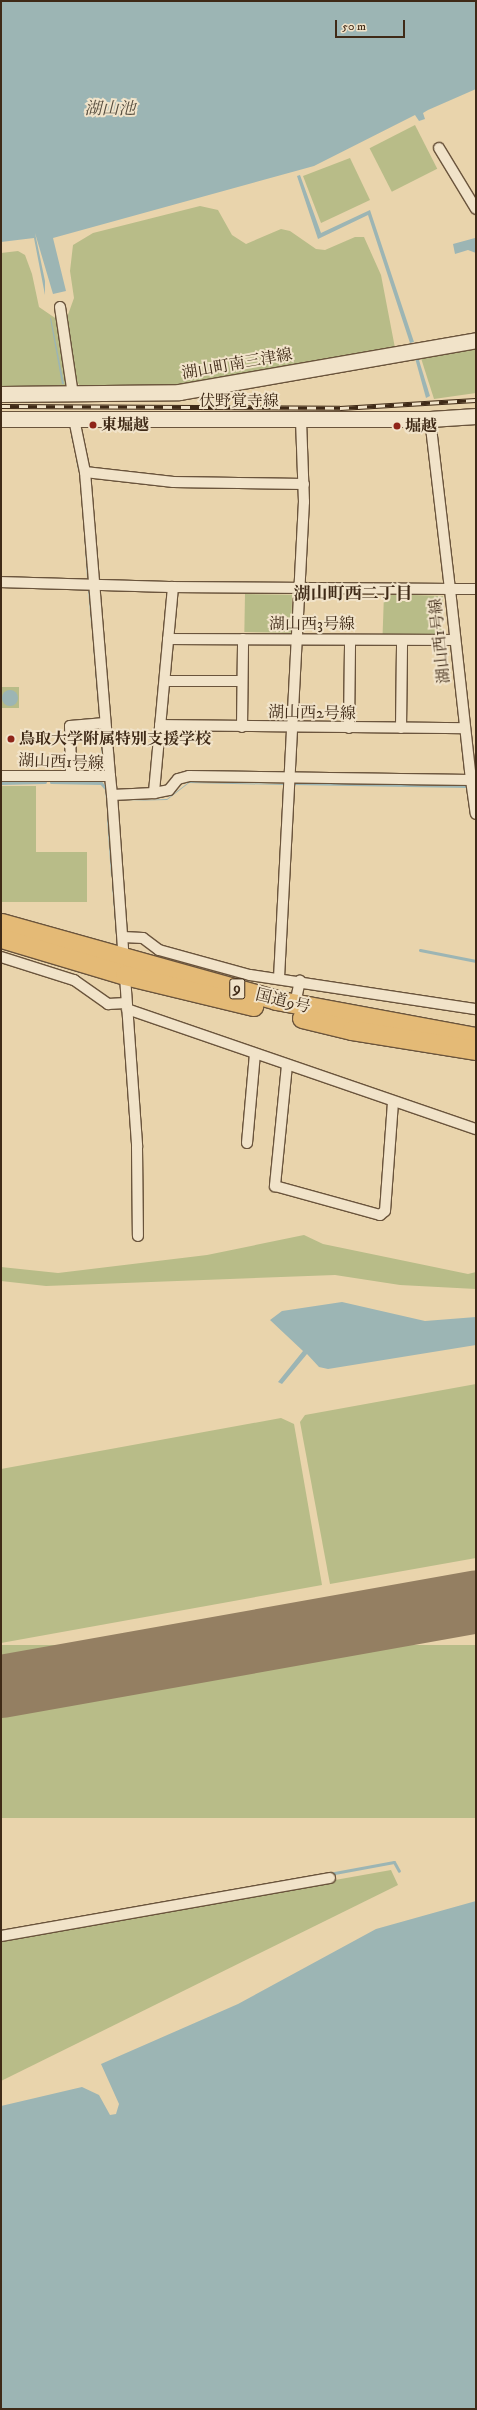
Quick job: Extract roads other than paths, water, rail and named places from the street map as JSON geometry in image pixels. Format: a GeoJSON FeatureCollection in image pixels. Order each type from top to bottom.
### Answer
{"type":"FeatureCollection","features":[{"type":"Feature","properties":{"kind":"highway","name":"国道9号"},"geometry":{"type":"LineString","coordinates":[[1,923],[125,966],[352,1030],[476,1050]]}},
{"type":"Feature","properties":{"kind":"highway","name":"国道9号"},"geometry":{"type":"LineString","coordinates":[[1,938],[296,1004],[476,1037]]}},
{"type":"Feature","properties":{"kind":"street"},"geometry":{"type":"LineString","coordinates":[[438,148],[476,209]]}},
{"type":"Feature","properties":{"kind":"street"},"geometry":{"type":"LineString","coordinates":[[60,307],[73,395]]}},
{"type":"Feature","properties":{"kind":"street","name":"湖山町南三津線"},"geometry":{"type":"LineString","coordinates":[[1,394],[73,395],[179,392],[476,340]]}},
{"type":"Feature","properties":{"kind":"street","name":"伏野覚寺線"},"geometry":{"type":"LineString","coordinates":[[1,418],[430,419],[476,416]]}},
{"type":"Feature","properties":{"kind":"street"},"geometry":{"type":"LineString","coordinates":[[74,419],[85,472],[110,776]]}},
{"type":"Feature","properties":{"kind":"street"},"geometry":{"type":"LineString","coordinates":[[279,978],[304,484],[301,419]]}},
{"type":"Feature","properties":{"kind":"street"},"geometry":{"type":"LineString","coordinates":[[430,419],[450,589],[476,588]]}},
{"type":"Feature","properties":{"kind":"street"},"geometry":{"type":"LineString","coordinates":[[85,472],[173,482],[304,484]]}},
{"type":"Feature","properties":{"kind":"street","name":"湖山西1号線"},"geometry":{"type":"LineString","coordinates":[[1,582],[93,583],[172,587],[299,590],[450,589],[464,728],[473,780],[189,776],[178,779],[169,790],[154,793],[112,795],[110,776],[1,776]]}},
{"type":"Feature","properties":{"kind":"street"},"geometry":{"type":"LineString","coordinates":[[154,793],[165,681],[172,587]]}},
{"type":"Feature","properties":{"kind":"street","name":"湖山西3号線"},"geometry":{"type":"LineString","coordinates":[[168,639],[454,640]]}},
{"type":"Feature","properties":{"kind":"street"},"geometry":{"type":"LineString","coordinates":[[242,727],[243,639]]}},
{"type":"Feature","properties":{"kind":"street"},"geometry":{"type":"LineString","coordinates":[[349,728],[350,640]]}},
{"type":"Feature","properties":{"kind":"street"},"geometry":{"type":"LineString","coordinates":[[402,640],[402,728]]}},
{"type":"Feature","properties":{"kind":"street"},"geometry":{"type":"LineString","coordinates":[[165,681],[242,681]]}},
{"type":"Feature","properties":{"kind":"street"},"geometry":{"type":"LineString","coordinates":[[71,776],[70,726],[105,723]]}},
{"type":"Feature","properties":{"kind":"street","name":"湖山西2号線"},"geometry":{"type":"LineString","coordinates":[[160,725],[291,728],[464,728]]}},
{"type":"Feature","properties":{"kind":"street"},"geometry":{"type":"LineString","coordinates":[[473,780],[476,814]]}},
{"type":"Feature","properties":{"kind":"street"},"geometry":{"type":"LineString","coordinates":[[112,795],[137,1147],[138,1236]]}},
{"type":"Feature","properties":{"kind":"street"},"geometry":{"type":"LineString","coordinates":[[123,937],[143,938],[159,950],[250,975],[300,981],[476,1009]]}},
{"type":"Feature","properties":{"kind":"street"},"geometry":{"type":"LineString","coordinates":[[1,957],[74,980],[108,1004],[126,1006],[286,1065],[476,1129]]}},
{"type":"Feature","properties":{"kind":"street"},"geometry":{"type":"LineString","coordinates":[[296,1004],[300,981]]}},
{"type":"Feature","properties":{"kind":"street"},"geometry":{"type":"LineString","coordinates":[[247,1143],[255,1054]]}},
{"type":"Feature","properties":{"kind":"street"},"geometry":{"type":"LineString","coordinates":[[286,1065],[275,1186],[380,1215],[385,1211],[393,1102]]}},
{"type":"Feature","properties":{"kind":"street"},"geometry":{"type":"LineString","coordinates":[[1,1936],[330,1878]]}},
{"type":"Feature","properties":{"kind":"water","name":"湖山池"},"geometry":{"type":"Polygon","coordinates":[[[1,1],[476,1],[476,89],[428,110],[423,113],[425,119],[419,121],[415,115],[314,166],[53,238],[66,291],[53,294],[35,233],[45,281],[45,295],[34,238],[1,242],[1,1]]]}},
{"type":"Feature","properties":{"kind":"water"},"geometry":{"type":"Polygon","coordinates":[[[300,175],[321,233],[370,210],[414,342],[410,343],[368,215],[318,239],[297,176],[300,175]]]}},
{"type":"Feature","properties":{"kind":"water"},"geometry":{"type":"Polygon","coordinates":[[[475,238],[476,253],[468,250],[455,254],[453,244],[475,238]]]}},
{"type":"Feature","properties":{"kind":"water"},"geometry":{"type":"Polygon","coordinates":[[[51,318],[64,384],[62,384],[51,318]]]}},
{"type":"Feature","properties":{"kind":"water"},"geometry":{"type":"Polygon","coordinates":[[[418,357],[430,396],[426,398],[415,358],[418,357]]]}},
{"type":"Feature","properties":{"kind":"water"},"geometry":{"type":"Polygon","coordinates":[[[7,690],[13,690],[18,695],[16,704],[13,706],[7,706],[2,701],[2,695],[7,690]]]}},
{"type":"Feature","properties":{"kind":"water"},"geometry":{"type":"Polygon","coordinates":[[[189,782],[286,785],[189,783],[167,800],[122,801],[167,799],[189,782]]]}},
{"type":"Feature","properties":{"kind":"water"},"geometry":{"type":"Polygon","coordinates":[[[293,783],[467,786],[467,788],[293,785],[293,783]]]}},
{"type":"Feature","properties":{"kind":"water"},"geometry":{"type":"Polygon","coordinates":[[[342,1302],[425,1321],[476,1317],[476,1345],[328,1369],[319,1367],[307,1354],[282,1384],[278,1382],[303,1351],[270,1320],[282,1311],[342,1302]]]}},
{"type":"Feature","properties":{"kind":"water"},"geometry":{"type":"Polygon","coordinates":[[[476,1901],[476,2409],[1,2409],[1,2106],[82,2087],[99,2095],[110,2115],[116,2114],[119,2104],[101,2064],[238,2004],[376,1929],[476,1901]]]}},
{"type":"Feature","properties":{"kind":"waterway"},"geometry":{"type":"LineString","coordinates":[[72,436],[74,442]]}},
{"type":"Feature","properties":{"kind":"waterway"},"geometry":{"type":"LineString","coordinates":[[77,459],[79,469]]}},
{"type":"Feature","properties":{"kind":"waterway"},"geometry":{"type":"LineString","coordinates":[[85,532],[88,577]]}},
{"type":"Feature","properties":{"kind":"waterway"},"geometry":{"type":"LineString","coordinates":[[89,589],[92,624]]}},
{"type":"Feature","properties":{"kind":"waterway"},"geometry":{"type":"LineString","coordinates":[[94,642],[95,656]]}},
{"type":"Feature","properties":{"kind":"waterway"},"geometry":{"type":"LineString","coordinates":[[96,670],[100,713]]}},
{"type":"Feature","properties":{"kind":"waterway"},"geometry":{"type":"LineString","coordinates":[[101,733],[104,768]]}},
{"type":"Feature","properties":{"kind":"waterway"},"geometry":{"type":"LineString","coordinates":[[1,783],[45,782]]}},
{"type":"Feature","properties":{"kind":"waterway"},"geometry":{"type":"LineString","coordinates":[[51,782],[101,783],[106,789],[108,809]]}},
{"type":"Feature","properties":{"kind":"waterway"},"geometry":{"type":"LineString","coordinates":[[108,819],[112,875]]}},
{"type":"Feature","properties":{"kind":"waterway"},"geometry":{"type":"LineString","coordinates":[[113,885],[117,935]]}},
{"type":"Feature","properties":{"kind":"waterway"},"geometry":{"type":"LineString","coordinates":[[420,950],[476,961]]}},
{"type":"Feature","properties":{"kind":"waterway"},"geometry":{"type":"LineString","coordinates":[[329,1874],[394,1862],[399,1871]]}},
{"type":"Feature","properties":{"kind":"railway"},"geometry":{"type":"LineString","coordinates":[[1,406],[340,408],[476,400]]}},
{"type":"Feature","properties":{"kind":"place","name":"東堀越"},"geometry":{"type":"Point","coordinates":[93,425]}},
{"type":"Feature","properties":{"kind":"place","name":"堀越"},"geometry":{"type":"Point","coordinates":[397,426]}},
{"type":"Feature","properties":{"kind":"place","name":"鳥取大学附属特別支援学校"},"geometry":{"type":"Point","coordinates":[11,739]}},
{"type":"Feature","properties":{"kind":"district","name":"湖山町西二丁目"},"geometry":{"type":"Point","coordinates":[353,595]}}]}
